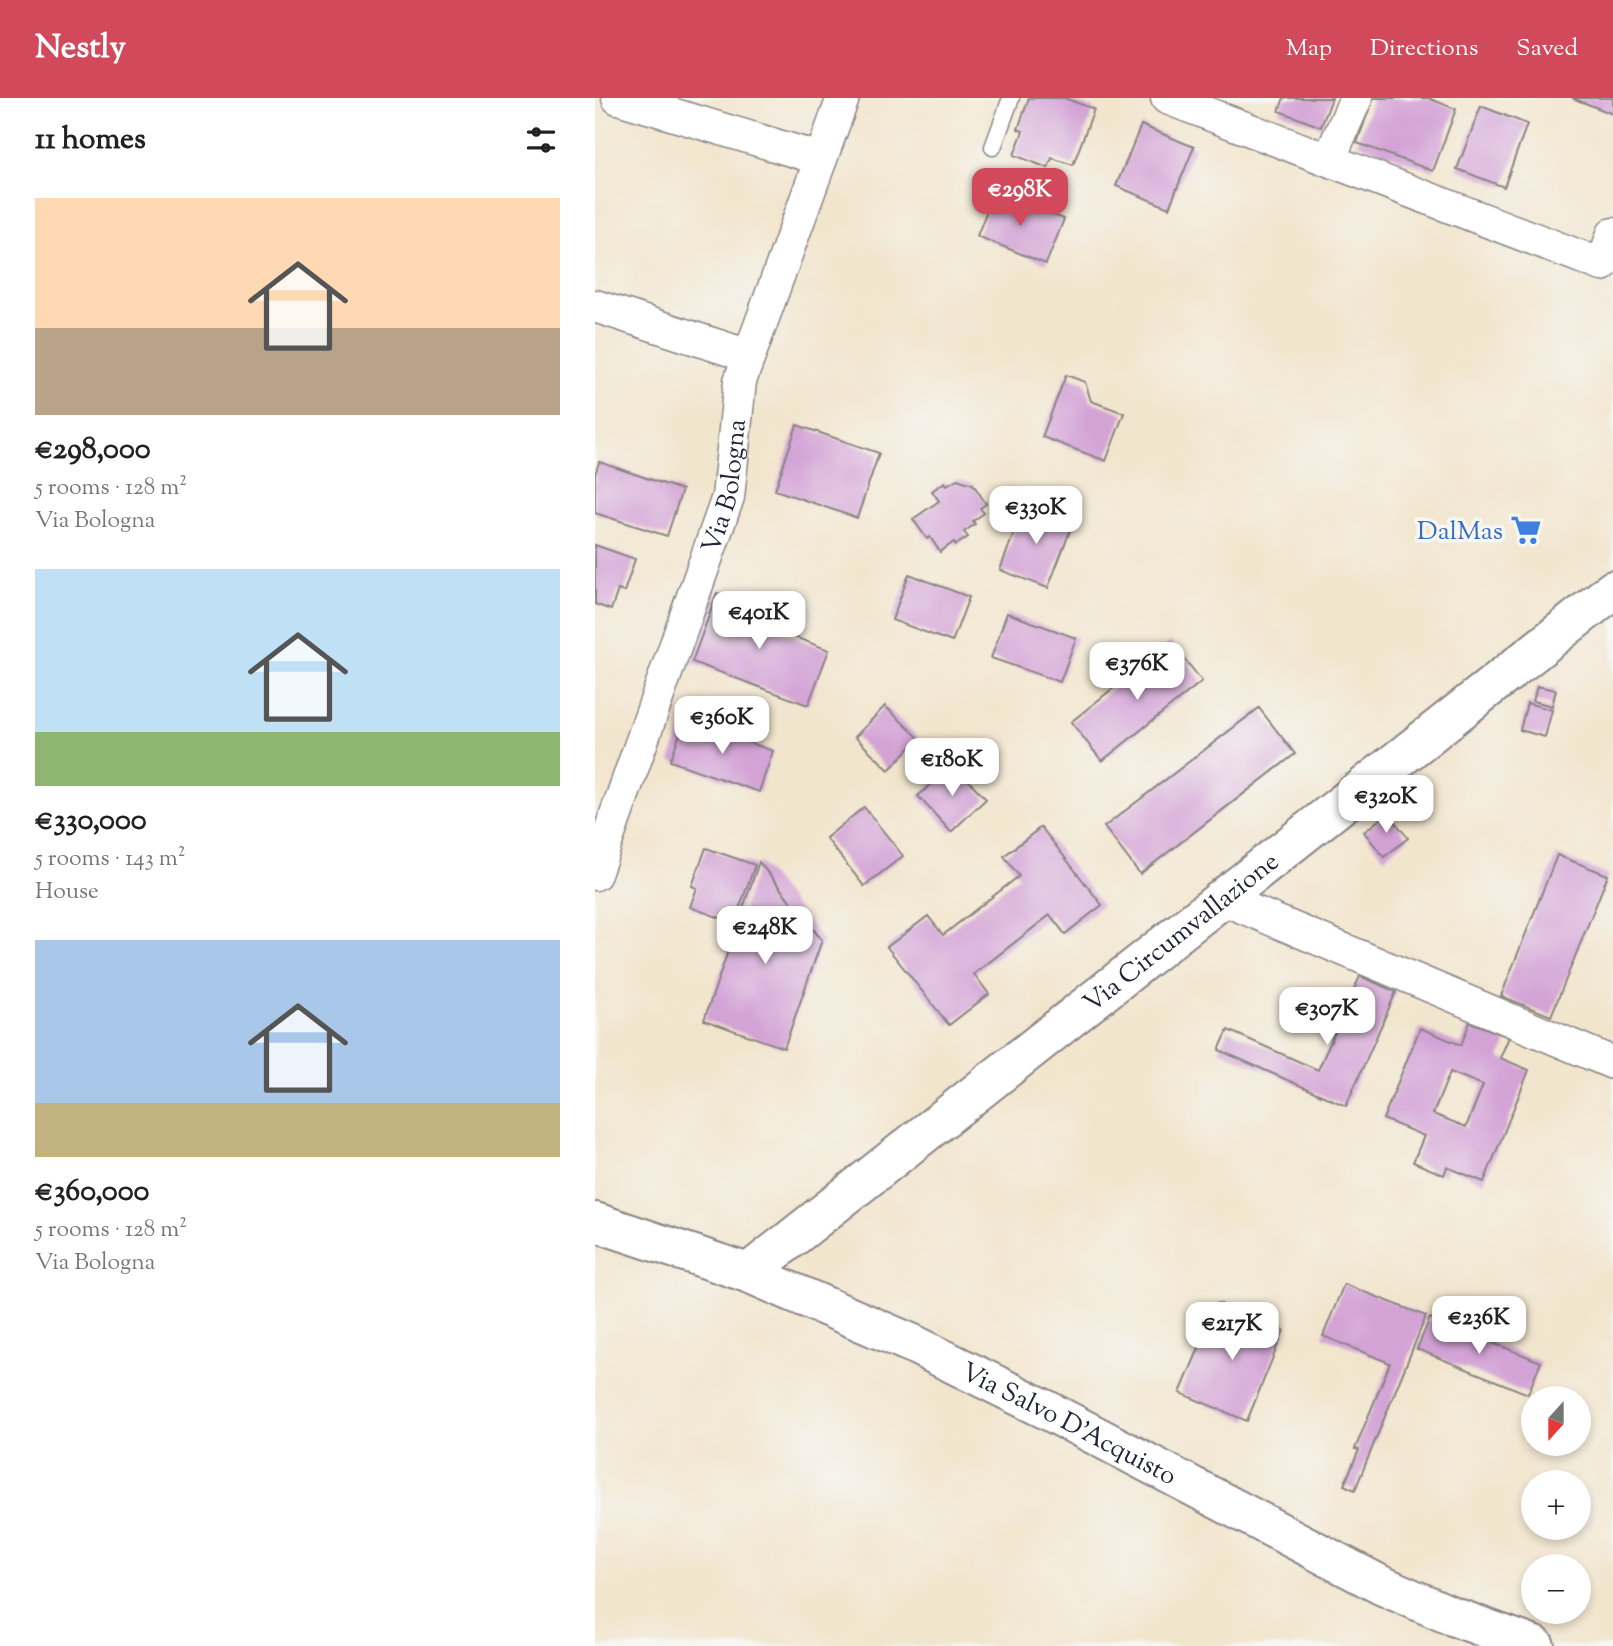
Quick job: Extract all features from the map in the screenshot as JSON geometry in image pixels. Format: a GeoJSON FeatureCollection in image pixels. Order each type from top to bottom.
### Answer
{"type":"FeatureCollection","features":[{"type":"Feature","properties":{"kind":"street"},"geometry":{"type":"LineString","coordinates":[[618,98],[821,159]]}},
{"type":"Feature","properties":{"kind":"street","name":"Via Bologna"},"geometry":{"type":"LineString","coordinates":[[595,873],[728,497],[740,381],[748,355],[843,98]]}},
{"type":"Feature","properties":{"kind":"street"},"geometry":{"type":"LineString","coordinates":[[1167,98],[1602,265],[1613,234]]}},
{"type":"Feature","properties":{"kind":"street"},"geometry":{"type":"LineString","coordinates":[[1329,160],[1356,98]]}},
{"type":"Feature","properties":{"kind":"street"},"geometry":{"type":"LineString","coordinates":[[595,306],[748,355]]}},
{"type":"Feature","properties":{"kind":"street","name":"Via Circumvallazione"},"geometry":{"type":"LineString","coordinates":[[748,1273],[1613,590]]}},
{"type":"Feature","properties":{"kind":"street"},"geometry":{"type":"LineString","coordinates":[[1221,898],[1613,1063]]}},
{"type":"Feature","properties":{"kind":"street","name":"Via Salvo D'Acquisto"},"geometry":{"type":"LineString","coordinates":[[595,1222],[748,1273],[912,1344],[1021,1397],[1381,1585],[1452,1616],[1535,1646]]}},
{"type":"Feature","properties":{"kind":"lane"},"geometry":{"type":"LineString","coordinates":[[993,147],[1011,98]]}},
{"type":"Feature","properties":{"kind":"building"},"geometry":{"type":"Polygon","coordinates":[[[1029,98],[1064,98],[1094,109],[1073,165],[1052,158],[1048,168],[1014,155],[1023,131],[1018,129],[1029,98]]]}},
{"type":"Feature","properties":{"kind":"building"},"geometry":{"type":"Polygon","coordinates":[[[1284,98],[1332,98],[1321,127],[1279,111],[1284,98]]]}},
{"type":"Feature","properties":{"kind":"building"},"geometry":{"type":"Polygon","coordinates":[[[1373,98],[1428,98],[1456,109],[1433,171],[1357,143],[1373,98]]]}},
{"type":"Feature","properties":{"kind":"building"},"geometry":{"type":"Polygon","coordinates":[[[1572,98],[1613,98],[1613,114],[1572,98]]]}},
{"type":"Feature","properties":{"kind":"building"},"geometry":{"type":"Polygon","coordinates":[[[1481,106],[1527,124],[1504,187],[1457,169],[1481,106]]]}},
{"type":"Feature","properties":{"kind":"building"},"geometry":{"type":"Polygon","coordinates":[[[1141,125],[1194,147],[1169,208],[1116,186],[1141,125]]]}},
{"type":"Feature","properties":{"kind":"building"},"geometry":{"type":"Polygon","coordinates":[[[994,192],[1064,219],[1046,264],[977,236],[994,192]]]}},
{"type":"Feature","properties":{"kind":"building"},"geometry":{"type":"Polygon","coordinates":[[[1066,375],[1085,382],[1091,401],[1124,413],[1106,461],[1042,437],[1066,375]]]}},
{"type":"Feature","properties":{"kind":"building"},"geometry":{"type":"Polygon","coordinates":[[[797,425],[879,453],[857,518],[775,490],[797,425]]]}},
{"type":"Feature","properties":{"kind":"building"},"geometry":{"type":"Polygon","coordinates":[[[599,462],[682,490],[667,536],[595,513],[595,475],[599,462]]]}},
{"type":"Feature","properties":{"kind":"building"},"geometry":{"type":"Polygon","coordinates":[[[957,479],[973,484],[986,504],[980,508],[984,513],[964,532],[968,537],[956,545],[954,542],[940,552],[913,519],[939,501],[932,491],[945,482],[947,485],[957,479]]]}},
{"type":"Feature","properties":{"kind":"building"},"geometry":{"type":"Polygon","coordinates":[[[1025,504],[1073,523],[1048,588],[1000,570],[1025,504]]]}},
{"type":"Feature","properties":{"kind":"building"},"geometry":{"type":"Polygon","coordinates":[[[595,545],[635,559],[624,592],[618,590],[611,610],[595,604],[595,545]]]}},
{"type":"Feature","properties":{"kind":"building"},"geometry":{"type":"Polygon","coordinates":[[[909,574],[969,597],[952,642],[892,620],[909,574]]]}},
{"type":"Feature","properties":{"kind":"building"},"geometry":{"type":"Polygon","coordinates":[[[717,593],[777,615],[773,629],[829,650],[808,705],[692,662],[717,593]]]}},
{"type":"Feature","properties":{"kind":"building"},"geometry":{"type":"Polygon","coordinates":[[[1007,613],[1076,638],[1060,682],[991,658],[1007,613]]]}},
{"type":"Feature","properties":{"kind":"building"},"geometry":{"type":"Polygon","coordinates":[[[1171,642],[1202,681],[1102,761],[1071,722],[1171,642]]]}},
{"type":"Feature","properties":{"kind":"building"},"geometry":{"type":"Polygon","coordinates":[[[1537,686],[1556,690],[1552,706],[1533,701],[1537,686]]]}},
{"type":"Feature","properties":{"kind":"building"},"geometry":{"type":"Polygon","coordinates":[[[1527,703],[1552,710],[1545,737],[1520,730],[1527,703]]]}},
{"type":"Feature","properties":{"kind":"building"},"geometry":{"type":"Polygon","coordinates":[[[885,706],[919,738],[889,770],[855,737],[885,706]]]}},
{"type":"Feature","properties":{"kind":"building"},"geometry":{"type":"Polygon","coordinates":[[[1259,708],[1295,754],[1140,874],[1104,827],[1259,708]]]}},
{"type":"Feature","properties":{"kind":"building"},"geometry":{"type":"Polygon","coordinates":[[[685,720],[773,751],[759,792],[670,761],[685,720]]]}},
{"type":"Feature","properties":{"kind":"building"},"geometry":{"type":"Polygon","coordinates":[[[953,764],[986,799],[951,832],[918,796],[953,764]]]}},
{"type":"Feature","properties":{"kind":"building"},"geometry":{"type":"Polygon","coordinates":[[[864,807],[903,856],[864,886],[826,838],[864,807]]]}},
{"type":"Feature","properties":{"kind":"building"},"geometry":{"type":"Polygon","coordinates":[[[1388,813],[1408,838],[1384,857],[1364,832],[1388,813]]]}},
{"type":"Feature","properties":{"kind":"building"},"geometry":{"type":"Polygon","coordinates":[[[1041,827],[1102,905],[1065,934],[1050,915],[974,974],[989,994],[949,1025],[887,947],[928,916],[943,935],[1019,876],[1004,856],[1041,827]]]}},
{"type":"Feature","properties":{"kind":"building"},"geometry":{"type":"Polygon","coordinates":[[[706,848],[755,865],[734,923],[690,907],[697,888],[692,886],[706,848]]]}},
{"type":"Feature","properties":{"kind":"building"},"geometry":{"type":"Polygon","coordinates":[[[1557,855],[1608,875],[1551,1016],[1501,996],[1557,855]]]}},
{"type":"Feature","properties":{"kind":"building"},"geometry":{"type":"Polygon","coordinates":[[[759,862],[822,940],[784,1048],[704,1020],[759,862]]]}},
{"type":"Feature","properties":{"kind":"building"},"geometry":{"type":"Polygon","coordinates":[[[1360,976],[1396,992],[1346,1106],[1219,1050],[1228,1030],[1318,1070],[1360,976]]]}},
{"type":"Feature","properties":{"kind":"building"},"geometry":{"type":"Polygon","coordinates":[[[1470,1022],[1509,1037],[1500,1058],[1529,1070],[1484,1182],[1447,1167],[1444,1175],[1413,1162],[1424,1136],[1383,1119],[1420,1028],[1461,1045],[1470,1022]],[[1450,1072],[1433,1114],[1466,1127],[1483,1085],[1450,1072]]]}},
{"type":"Feature","properties":{"kind":"building"},"geometry":{"type":"Polygon","coordinates":[[[1344,1284],[1426,1316],[1355,1490],[1344,1485],[1359,1450],[1355,1449],[1390,1363],[1323,1336],[1344,1284]]]}},
{"type":"Feature","properties":{"kind":"building"},"geometry":{"type":"Polygon","coordinates":[[[1218,1303],[1284,1330],[1247,1421],[1180,1393],[1218,1303]]]}},
{"type":"Feature","properties":{"kind":"building"},"geometry":{"type":"Polygon","coordinates":[[[1430,1318],[1541,1362],[1531,1386],[1521,1386],[1521,1391],[1417,1349],[1430,1318]]]}},
{"type":"Feature","properties":{"kind":"place","name":"DalMas"},"geometry":{"type":"Point","coordinates":[1526,530]}}]}
